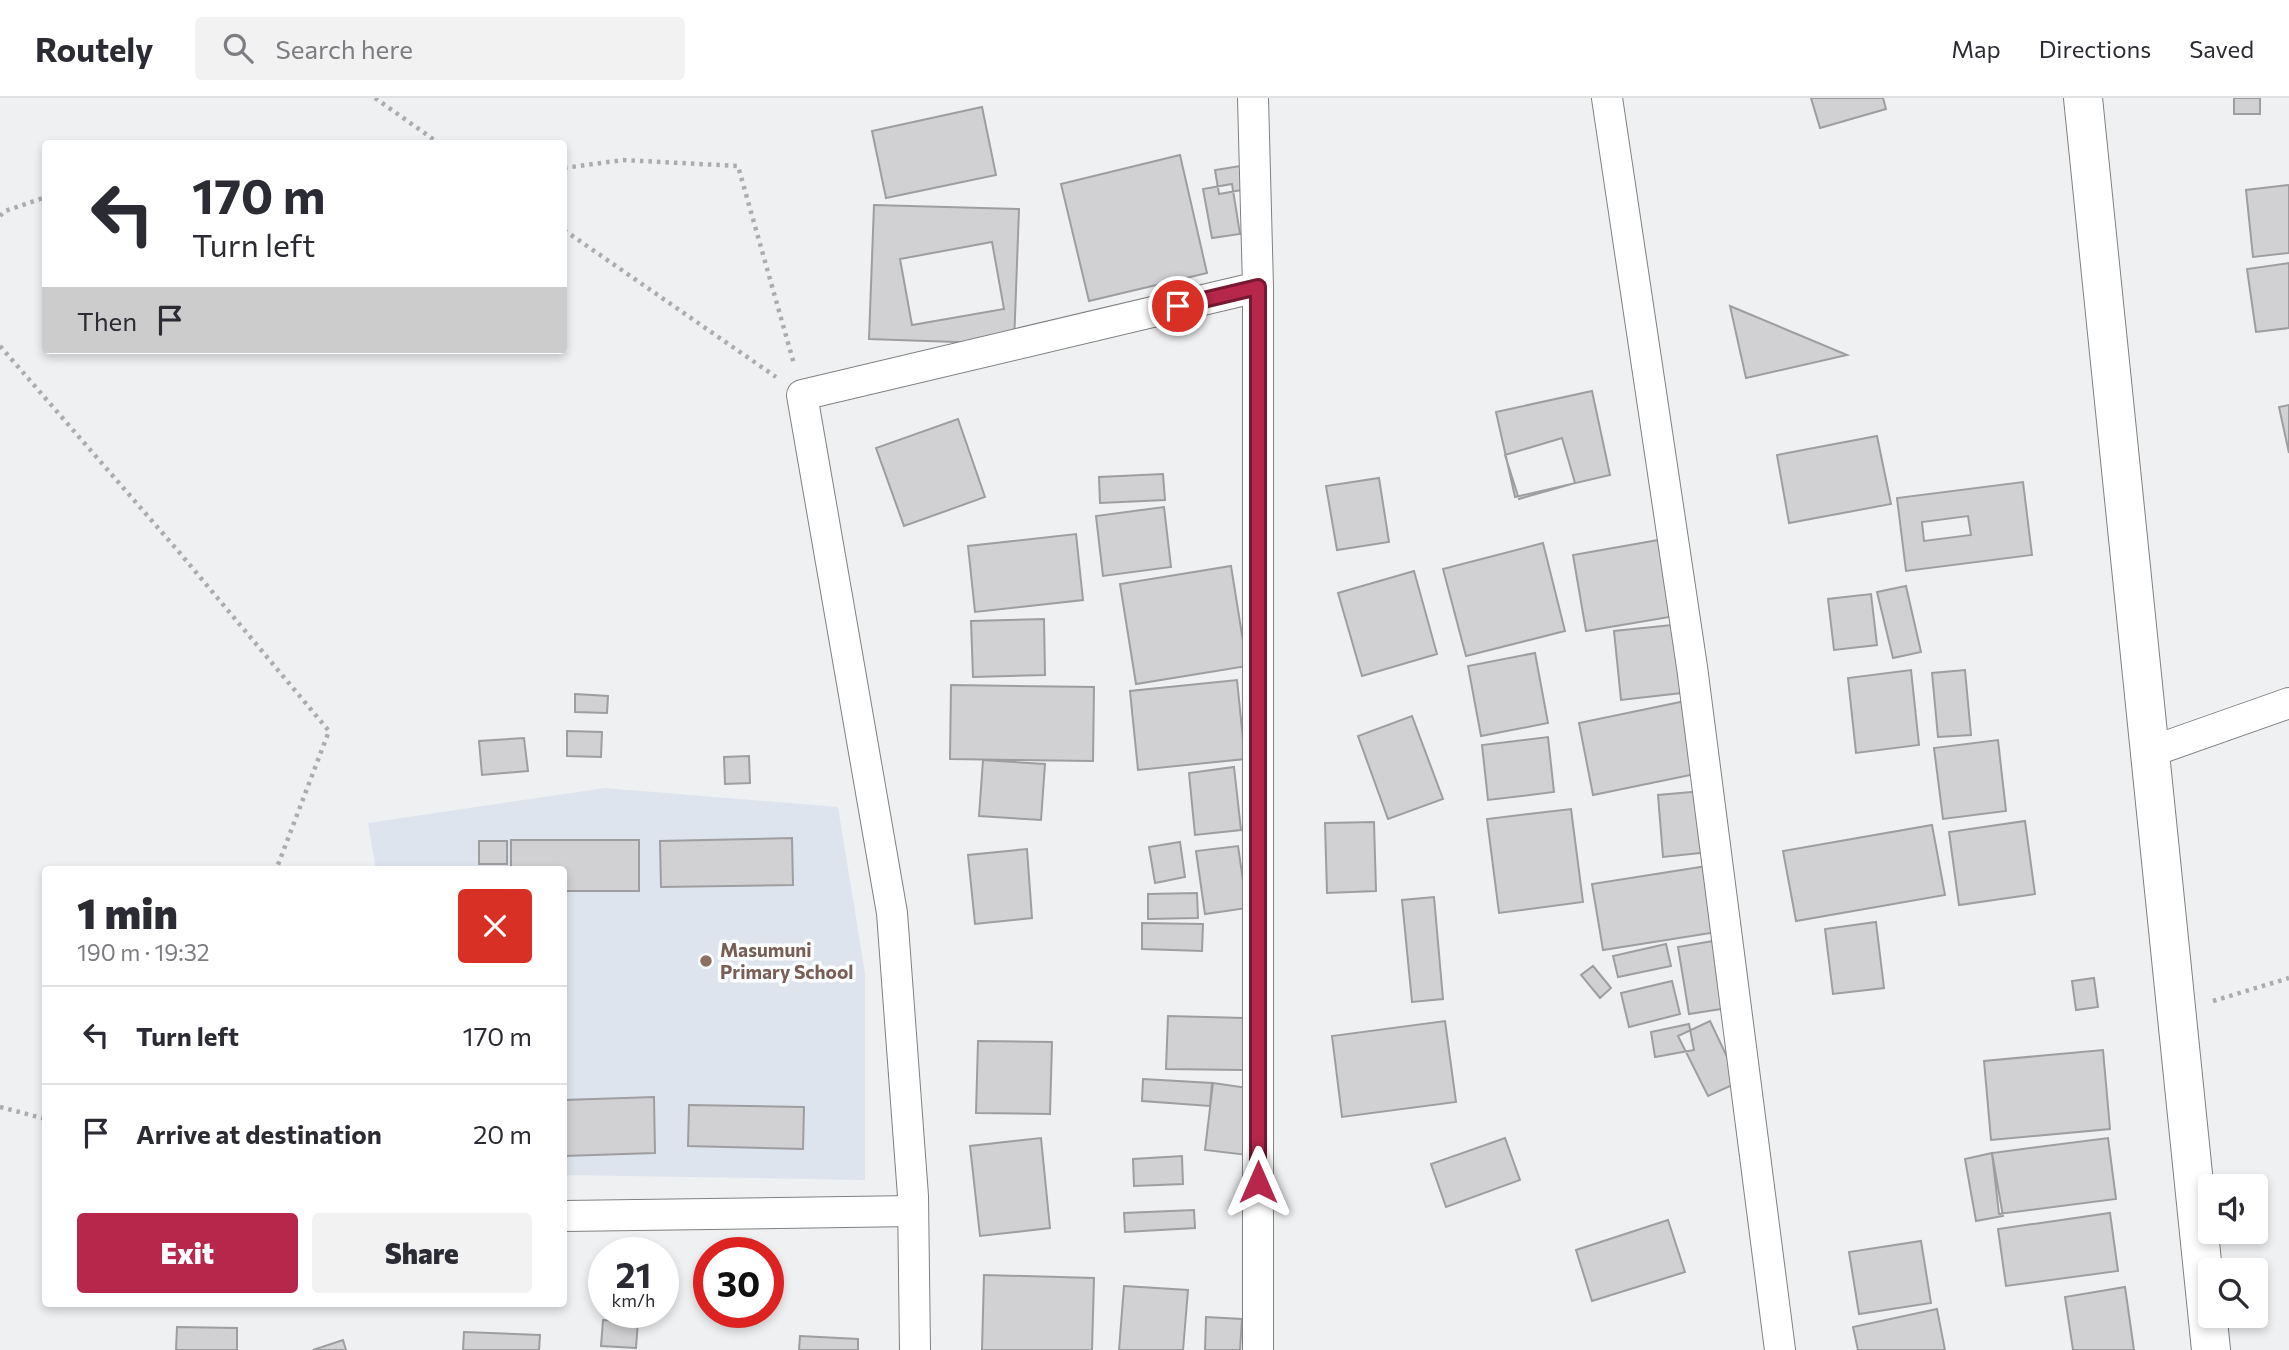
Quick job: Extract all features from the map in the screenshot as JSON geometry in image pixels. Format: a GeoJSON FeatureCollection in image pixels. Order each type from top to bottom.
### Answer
{"type":"FeatureCollection","features":[{"type":"Feature","properties":{"kind":"main road"},"geometry":{"type":"LineString","coordinates":[[2083,98],[2211,1350]]}},
{"type":"Feature","properties":{"kind":"street"},"geometry":{"type":"LineString","coordinates":[[1253,98],[1258,287],[1258,1350]]}},
{"type":"Feature","properties":{"kind":"street"},"geometry":{"type":"LineString","coordinates":[[1607,98],[1692,667],[1780,1350]]}},
{"type":"Feature","properties":{"kind":"street"},"geometry":{"type":"LineString","coordinates":[[915,1350],[913,1211],[892,913],[802,395],[1258,287]]}},
{"type":"Feature","properties":{"kind":"street"},"geometry":{"type":"LineString","coordinates":[[2150,752],[2289,703]]}},
{"type":"Feature","properties":{"kind":"street"},"geometry":{"type":"LineString","coordinates":[[567,1216],[913,1211]]}},
{"type":"Feature","properties":{"kind":"path"},"geometry":{"type":"LineString","coordinates":[[375,98],[434,140]]}},
{"type":"Feature","properties":{"kind":"path"},"geometry":{"type":"LineString","coordinates":[[567,167],[623,160],[738,166],[802,395]]}},
{"type":"Feature","properties":{"kind":"path"},"geometry":{"type":"LineString","coordinates":[[0,216],[5,211],[42,199]]}},
{"type":"Feature","properties":{"kind":"path"},"geometry":{"type":"LineString","coordinates":[[567,232],[802,395]]}},
{"type":"Feature","properties":{"kind":"path"},"geometry":{"type":"LineString","coordinates":[[0,346],[179,552],[329,731],[278,866]]}},
{"type":"Feature","properties":{"kind":"path"},"geometry":{"type":"LineString","coordinates":[[2177,1011],[2289,978]]}},
{"type":"Feature","properties":{"kind":"path"},"geometry":{"type":"LineString","coordinates":[[0,1107],[42,1118]]}},
{"type":"Feature","properties":{"kind":"shaded area"},"geometry":{"type":"Polygon","coordinates":[[[605,788],[838,807],[865,973],[865,1180],[567,1175],[567,866],[375,866],[368,823],[605,788]]]}},
{"type":"Feature","properties":{"kind":"building"},"geometry":{"type":"Polygon","coordinates":[[[1811,98],[1883,98],[1886,109],[1820,128],[1811,98]]]}},
{"type":"Feature","properties":{"kind":"building"},"geometry":{"type":"Polygon","coordinates":[[[2234,98],[2260,98],[2260,114],[2234,114],[2234,98]]]}},
{"type":"Feature","properties":{"kind":"building"},"geometry":{"type":"Polygon","coordinates":[[[982,107],[996,175],[886,198],[872,131],[982,107]]]}},
{"type":"Feature","properties":{"kind":"building"},"geometry":{"type":"Polygon","coordinates":[[[1180,155],[1207,273],[1089,301],[1061,184],[1180,155]]]}},
{"type":"Feature","properties":{"kind":"building"},"geometry":{"type":"Polygon","coordinates":[[[1266,162],[1270,185],[1219,194],[1215,170],[1266,162]]]}},
{"type":"Feature","properties":{"kind":"building"},"geometry":{"type":"Polygon","coordinates":[[[1232,184],[1240,234],[1212,238],[1203,189],[1232,184]]]}},
{"type":"Feature","properties":{"kind":"building"},"geometry":{"type":"Polygon","coordinates":[[[2289,185],[2289,253],[2253,257],[2246,190],[2289,185]]]}},
{"type":"Feature","properties":{"kind":"building"},"geometry":{"type":"Polygon","coordinates":[[[874,205],[1019,209],[1014,344],[869,339],[874,205]]]}},
{"type":"Feature","properties":{"kind":"building"},"geometry":{"type":"Polygon","coordinates":[[[992,242],[1004,309],[912,325],[900,259],[992,242]]]}},
{"type":"Feature","properties":{"kind":"building"},"geometry":{"type":"Polygon","coordinates":[[[2289,263],[2289,328],[2256,332],[2247,269],[2289,263]]]}},
{"type":"Feature","properties":{"kind":"building"},"geometry":{"type":"Polygon","coordinates":[[[1730,306],[1847,355],[1746,378],[1730,306]]]}},
{"type":"Feature","properties":{"kind":"building"},"geometry":{"type":"Polygon","coordinates":[[[1592,391],[1610,475],[1515,497],[1496,412],[1592,391]]]}},
{"type":"Feature","properties":{"kind":"building"},"geometry":{"type":"Polygon","coordinates":[[[2289,405],[2289,453],[2279,407],[2289,405]]]}},
{"type":"Feature","properties":{"kind":"building"},"geometry":{"type":"Polygon","coordinates":[[[958,419],[985,497],[904,526],[876,448],[958,419]]]}},
{"type":"Feature","properties":{"kind":"building"},"geometry":{"type":"Polygon","coordinates":[[[1877,436],[1891,504],[1789,523],[1777,455],[1877,436]]]}},
{"type":"Feature","properties":{"kind":"building"},"geometry":{"type":"Polygon","coordinates":[[[1562,438],[1575,483],[1519,499],[1505,455],[1562,438]]]}},
{"type":"Feature","properties":{"kind":"building"},"geometry":{"type":"Polygon","coordinates":[[[1163,474],[1165,500],[1100,503],[1099,477],[1163,474]]]}},
{"type":"Feature","properties":{"kind":"building"},"geometry":{"type":"Polygon","coordinates":[[[1379,478],[1389,542],[1337,550],[1326,486],[1379,478]]]}},
{"type":"Feature","properties":{"kind":"building"},"geometry":{"type":"Polygon","coordinates":[[[2023,482],[2032,555],[1906,571],[1897,498],[2023,482]],[[1968,516],[1922,522],[1924,541],[1971,535],[1968,516]]]}},
{"type":"Feature","properties":{"kind":"building"},"geometry":{"type":"Polygon","coordinates":[[[1164,507],[1171,567],[1103,576],[1096,516],[1164,507]]]}},
{"type":"Feature","properties":{"kind":"building"},"geometry":{"type":"Polygon","coordinates":[[[1076,534],[1083,600],[975,612],[968,546],[1076,534]]]}},
{"type":"Feature","properties":{"kind":"building"},"geometry":{"type":"Polygon","coordinates":[[[1681,536],[1693,613],[1586,631],[1573,555],[1681,536]]]}},
{"type":"Feature","properties":{"kind":"building"},"geometry":{"type":"Polygon","coordinates":[[[1543,543],[1565,631],[1466,656],[1443,569],[1543,543]]]}},
{"type":"Feature","properties":{"kind":"building"},"geometry":{"type":"Polygon","coordinates":[[[1231,566],[1247,666],[1136,684],[1120,584],[1231,566]]]}},
{"type":"Feature","properties":{"kind":"building"},"geometry":{"type":"Polygon","coordinates":[[[1414,571],[1437,654],[1362,676],[1338,593],[1414,571]]]}},
{"type":"Feature","properties":{"kind":"building"},"geometry":{"type":"Polygon","coordinates":[[[1906,586],[1921,652],[1893,658],[1877,592],[1906,586]]]}},
{"type":"Feature","properties":{"kind":"building"},"geometry":{"type":"Polygon","coordinates":[[[1871,594],[1877,645],[1834,650],[1828,599],[1871,594]]]}},
{"type":"Feature","properties":{"kind":"building"},"geometry":{"type":"Polygon","coordinates":[[[1044,619],[1045,675],[973,677],[971,621],[1044,619]]]}},
{"type":"Feature","properties":{"kind":"building"},"geometry":{"type":"Polygon","coordinates":[[[1691,623],[1699,691],[1621,700],[1614,631],[1691,623]]]}},
{"type":"Feature","properties":{"kind":"building"},"geometry":{"type":"Polygon","coordinates":[[[1535,653],[1548,723],[1481,736],[1468,666],[1535,653]]]}},
{"type":"Feature","properties":{"kind":"building"},"geometry":{"type":"Polygon","coordinates":[[[1911,670],[1919,745],[1856,753],[1848,678],[1911,670]]]}},
{"type":"Feature","properties":{"kind":"building"},"geometry":{"type":"Polygon","coordinates":[[[1965,670],[1971,735],[1938,737],[1932,673],[1965,670]]]}},
{"type":"Feature","properties":{"kind":"building"},"geometry":{"type":"Polygon","coordinates":[[[1237,680],[1245,759],[1138,770],[1130,691],[1237,680]]]}},
{"type":"Feature","properties":{"kind":"building"},"geometry":{"type":"Polygon","coordinates":[[[951,685],[1094,687],[1093,761],[950,759],[951,685]]]}},
{"type":"Feature","properties":{"kind":"building"},"geometry":{"type":"Polygon","coordinates":[[[575,694],[608,696],[607,713],[575,712],[575,694]]]}},
{"type":"Feature","properties":{"kind":"building"},"geometry":{"type":"Polygon","coordinates":[[[1690,700],[1705,772],[1593,795],[1579,723],[1690,700]]]}},
{"type":"Feature","properties":{"kind":"building"},"geometry":{"type":"Polygon","coordinates":[[[1412,716],[1443,799],[1388,819],[1358,736],[1412,716]]]}},
{"type":"Feature","properties":{"kind":"building"},"geometry":{"type":"Polygon","coordinates":[[[567,731],[602,732],[601,757],[567,756],[567,731]]]}},
{"type":"Feature","properties":{"kind":"building"},"geometry":{"type":"Polygon","coordinates":[[[1548,737],[1554,792],[1488,800],[1482,745],[1548,737]]]}},
{"type":"Feature","properties":{"kind":"building"},"geometry":{"type":"Polygon","coordinates":[[[524,738],[528,771],[482,775],[479,741],[524,738]]]}},
{"type":"Feature","properties":{"kind":"building"},"geometry":{"type":"Polygon","coordinates":[[[1998,740],[2006,811],[1943,819],[1934,748],[1998,740]]]}},
{"type":"Feature","properties":{"kind":"building"},"geometry":{"type":"Polygon","coordinates":[[[749,756],[750,783],[725,784],[724,757],[749,756]]]}},
{"type":"Feature","properties":{"kind":"building"},"geometry":{"type":"Polygon","coordinates":[[[983,760],[1045,764],[1041,820],[979,816],[983,760]]]}},
{"type":"Feature","properties":{"kind":"building"},"geometry":{"type":"Polygon","coordinates":[[[1234,767],[1241,830],[1195,835],[1189,773],[1234,767]]]}},
{"type":"Feature","properties":{"kind":"building"},"geometry":{"type":"Polygon","coordinates":[[[1714,790],[1719,851],[1663,857],[1658,795],[1714,790]]]}},
{"type":"Feature","properties":{"kind":"building"},"geometry":{"type":"Polygon","coordinates":[[[1571,809],[1583,902],[1499,913],[1487,819],[1571,809]]]}},
{"type":"Feature","properties":{"kind":"building"},"geometry":{"type":"Polygon","coordinates":[[[2025,821],[2035,894],[1959,905],[1949,832],[2025,821]]]}},
{"type":"Feature","properties":{"kind":"building"},"geometry":{"type":"Polygon","coordinates":[[[1374,822],[1376,891],[1327,893],[1325,823],[1374,822]]]}},
{"type":"Feature","properties":{"kind":"building"},"geometry":{"type":"Polygon","coordinates":[[[1932,825],[1945,895],[1796,921],[1783,851],[1932,825]]]}},
{"type":"Feature","properties":{"kind":"building"},"geometry":{"type":"Polygon","coordinates":[[[792,838],[793,885],[661,887],[660,841],[792,838]]]}},
{"type":"Feature","properties":{"kind":"building"},"geometry":{"type":"Polygon","coordinates":[[[511,840],[639,840],[639,891],[567,891],[567,866],[511,866],[511,840]]]}},
{"type":"Feature","properties":{"kind":"building"},"geometry":{"type":"Polygon","coordinates":[[[479,841],[507,841],[507,864],[479,864],[479,841]]]}},
{"type":"Feature","properties":{"kind":"building"},"geometry":{"type":"Polygon","coordinates":[[[1180,842],[1185,877],[1155,883],[1149,847],[1180,842]]]}},
{"type":"Feature","properties":{"kind":"building"},"geometry":{"type":"Polygon","coordinates":[[[1238,846],[1247,908],[1205,914],[1196,851],[1238,846]]]}},
{"type":"Feature","properties":{"kind":"building"},"geometry":{"type":"Polygon","coordinates":[[[1027,849],[1032,918],[975,924],[968,855],[1027,849]]]}},
{"type":"Feature","properties":{"kind":"building"},"geometry":{"type":"Polygon","coordinates":[[[1726,863],[1736,929],[1603,950],[1592,884],[1726,863]]]}},
{"type":"Feature","properties":{"kind":"building"},"geometry":{"type":"Polygon","coordinates":[[[1197,893],[1198,918],[1148,919],[1148,894],[1197,893]]]}},
{"type":"Feature","properties":{"kind":"building"},"geometry":{"type":"Polygon","coordinates":[[[1434,897],[1443,999],[1412,1002],[1402,900],[1434,897]]]}},
{"type":"Feature","properties":{"kind":"building"},"geometry":{"type":"Polygon","coordinates":[[[1876,922],[1884,988],[1833,994],[1825,929],[1876,922]]]}},
{"type":"Feature","properties":{"kind":"building"},"geometry":{"type":"Polygon","coordinates":[[[1142,923],[1203,924],[1202,951],[1142,949],[1142,923]]]}},
{"type":"Feature","properties":{"kind":"building"},"geometry":{"type":"Polygon","coordinates":[[[1736,937],[1747,1005],[1689,1014],[1678,947],[1736,937]]]}},
{"type":"Feature","properties":{"kind":"building"},"geometry":{"type":"Polygon","coordinates":[[[1666,944],[1671,966],[1618,977],[1613,956],[1666,944]]]}},
{"type":"Feature","properties":{"kind":"building"},"geometry":{"type":"Polygon","coordinates":[[[1593,966],[1611,988],[1600,998],[1581,975],[1593,966]]]}},
{"type":"Feature","properties":{"kind":"building"},"geometry":{"type":"Polygon","coordinates":[[[2094,978],[2098,1007],[2076,1010],[2072,981],[2094,978]]]}},
{"type":"Feature","properties":{"kind":"building"},"geometry":{"type":"Polygon","coordinates":[[[1672,981],[1680,1014],[1629,1027],[1621,993],[1672,981]]]}},
{"type":"Feature","properties":{"kind":"building"},"geometry":{"type":"Polygon","coordinates":[[[1168,1016],[1244,1018],[1243,1070],[1166,1069],[1168,1016]]]}},
{"type":"Feature","properties":{"kind":"building"},"geometry":{"type":"Polygon","coordinates":[[[1445,1021],[1456,1102],[1342,1117],[1332,1036],[1445,1021]]]}},
{"type":"Feature","properties":{"kind":"building"},"geometry":{"type":"Polygon","coordinates":[[[1710,1021],[1739,1082],[1708,1096],[1678,1036],[1710,1021]]]}},
{"type":"Feature","properties":{"kind":"building"},"geometry":{"type":"Polygon","coordinates":[[[1689,1024],[1694,1050],[1655,1057],[1651,1032],[1689,1024]]]}},
{"type":"Feature","properties":{"kind":"building"},"geometry":{"type":"Polygon","coordinates":[[[978,1041],[1052,1042],[1050,1114],[976,1113],[978,1041]]]}},
{"type":"Feature","properties":{"kind":"building"},"geometry":{"type":"Polygon","coordinates":[[[2103,1050],[2110,1129],[1991,1140],[1984,1061],[2103,1050]]]}},
{"type":"Feature","properties":{"kind":"building"},"geometry":{"type":"Polygon","coordinates":[[[1143,1079],[1212,1083],[1210,1106],[1142,1101],[1143,1079]]]}},
{"type":"Feature","properties":{"kind":"building"},"geometry":{"type":"Polygon","coordinates":[[[1213,1083],[1255,1089],[1247,1155],[1205,1150],[1213,1083]]]}},
{"type":"Feature","properties":{"kind":"building"},"geometry":{"type":"Polygon","coordinates":[[[654,1097],[655,1153],[567,1156],[567,1100],[654,1097]]]}},
{"type":"Feature","properties":{"kind":"building"},"geometry":{"type":"Polygon","coordinates":[[[689,1105],[804,1107],[803,1149],[688,1146],[689,1105]]]}},
{"type":"Feature","properties":{"kind":"building"},"geometry":{"type":"Polygon","coordinates":[[[1041,1138],[1050,1228],[980,1236],[970,1146],[1041,1138]]]}},
{"type":"Feature","properties":{"kind":"building"},"geometry":{"type":"Polygon","coordinates":[[[1505,1138],[1520,1180],[1446,1207],[1431,1164],[1505,1138]]]}},
{"type":"Feature","properties":{"kind":"building"},"geometry":{"type":"Polygon","coordinates":[[[2108,1138],[2116,1199],[1999,1214],[1992,1153],[2108,1138]]]}},
{"type":"Feature","properties":{"kind":"building"},"geometry":{"type":"Polygon","coordinates":[[[1992,1153],[2003,1216],[1976,1221],[1965,1159],[1992,1153]]]}},
{"type":"Feature","properties":{"kind":"building"},"geometry":{"type":"Polygon","coordinates":[[[1182,1156],[1183,1184],[1134,1186],[1133,1159],[1182,1156]]]}},
{"type":"Feature","properties":{"kind":"building"},"geometry":{"type":"Polygon","coordinates":[[[1194,1210],[1195,1228],[1125,1232],[1124,1213],[1194,1210]]]}},
{"type":"Feature","properties":{"kind":"building"},"geometry":{"type":"Polygon","coordinates":[[[2110,1213],[2118,1271],[2006,1286],[1998,1229],[2110,1213]]]}},
{"type":"Feature","properties":{"kind":"building"},"geometry":{"type":"Polygon","coordinates":[[[1668,1220],[1685,1272],[1592,1301],[1576,1250],[1668,1220]]]}},
{"type":"Feature","properties":{"kind":"building"},"geometry":{"type":"Polygon","coordinates":[[[1921,1241],[1931,1303],[1859,1314],[1849,1252],[1921,1241]]]}},
{"type":"Feature","properties":{"kind":"building"},"geometry":{"type":"Polygon","coordinates":[[[984,1275],[1094,1278],[1092,1350],[982,1350],[984,1275]]]}},
{"type":"Feature","properties":{"kind":"building"},"geometry":{"type":"Polygon","coordinates":[[[1124,1286],[1188,1290],[1183,1350],[1119,1350],[1124,1286]]]}},
{"type":"Feature","properties":{"kind":"building"},"geometry":{"type":"Polygon","coordinates":[[[2125,1287],[2134,1350],[2073,1350],[2065,1297],[2125,1287]]]}},
{"type":"Feature","properties":{"kind":"building"},"geometry":{"type":"Polygon","coordinates":[[[1937,1309],[1945,1350],[1858,1350],[1853,1327],[1937,1309]]]}},
{"type":"Feature","properties":{"kind":"building"},"geometry":{"type":"Polygon","coordinates":[[[1206,1317],[1242,1319],[1240,1350],[1205,1350],[1206,1317]]]}},
{"type":"Feature","properties":{"kind":"building"},"geometry":{"type":"Polygon","coordinates":[[[177,1327],[237,1328],[237,1350],[176,1350],[177,1327]]]}},
{"type":"Feature","properties":{"kind":"building"},"geometry":{"type":"Polygon","coordinates":[[[602,1328],[637,1328],[636,1348],[601,1346],[602,1328]]]}},
{"type":"Feature","properties":{"kind":"building"},"geometry":{"type":"Polygon","coordinates":[[[464,1332],[540,1335],[539,1350],[463,1350],[464,1332]]]}},
{"type":"Feature","properties":{"kind":"building"},"geometry":{"type":"Polygon","coordinates":[[[800,1336],[858,1339],[858,1350],[799,1350],[800,1336]]]}},
{"type":"Feature","properties":{"kind":"building"},"geometry":{"type":"Polygon","coordinates":[[[343,1340],[346,1350],[313,1350],[343,1340]]]}},
{"type":"Feature","properties":{"kind":"place","name":"Masumuni Primary School"},"geometry":{"type":"Point","coordinates":[706,961]}},
{"type":"Feature","properties":{"kind":"route"},"geometry":{"type":"LineString","coordinates":[[1178,306],[1258,287],[1258,1182]]}}]}
